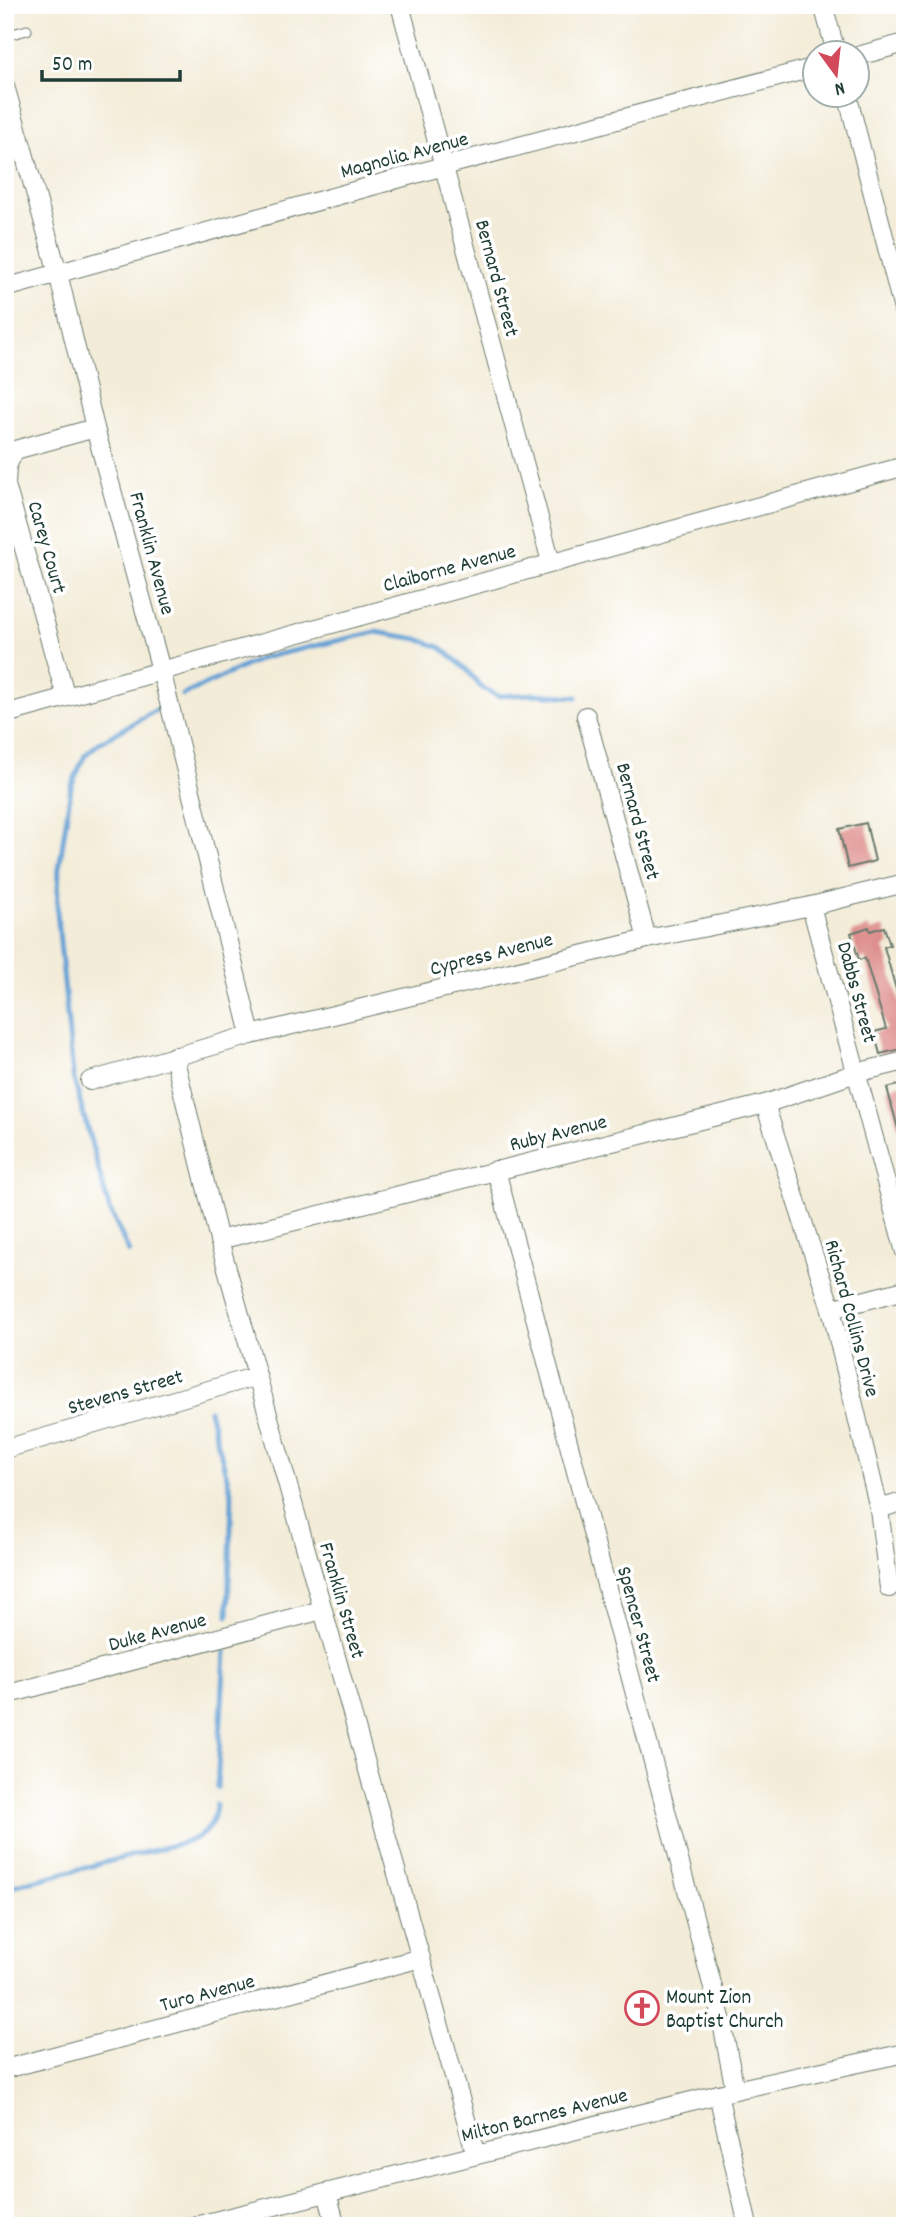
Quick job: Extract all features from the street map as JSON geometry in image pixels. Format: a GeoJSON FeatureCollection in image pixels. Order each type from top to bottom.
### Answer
{"type":"FeatureCollection","features":[{"type":"Feature","properties":{"kind":"street","name":"Bernard Street"},"geometry":{"type":"LineString","coordinates":[[400,5],[551,562]]}},
{"type":"Feature","properties":{"kind":"street"},"geometry":{"type":"LineString","coordinates":[[823,5],[832,38]]}},
{"type":"Feature","properties":{"kind":"street"},"geometry":{"type":"LineString","coordinates":[[872,52],[905,43]]}},
{"type":"Feature","properties":{"kind":"street","name":"Magnolia Avenue"},"geometry":{"type":"LineString","coordinates":[[5,288],[444,166],[802,71]]}},
{"type":"Feature","properties":{"kind":"street","name":"Franklin Avenue"},"geometry":{"type":"LineString","coordinates":[[5,86],[58,273],[95,428],[161,670],[251,1035]]}},
{"type":"Feature","properties":{"kind":"street"},"geometry":{"type":"LineString","coordinates":[[851,108],[905,317]]}},
{"type":"Feature","properties":{"kind":"street","name":"Carey Court"},"geometry":{"type":"LineString","coordinates":[[66,697],[6,485],[7,466],[15,450],[95,428]]}},
{"type":"Feature","properties":{"kind":"street","name":"Claiborne Avenue"},"geometry":{"type":"LineString","coordinates":[[5,714],[905,467]]}},
{"type":"Feature","properties":{"kind":"street","name":"Bernard Street"},"geometry":{"type":"LineString","coordinates":[[586,716],[647,939]]}},
{"type":"Feature","properties":{"kind":"street","name":"Cypress Avenue"},"geometry":{"type":"LineString","coordinates":[[90,1081],[251,1035],[647,939],[811,906],[905,883]]}},
{"type":"Feature","properties":{"kind":"street","name":"Dabbs Street"},"geometry":{"type":"LineString","coordinates":[[811,906],[905,1252]]}},
{"type":"Feature","properties":{"kind":"street","name":"Franklin Street"},"geometry":{"type":"LineString","coordinates":[[174,1056],[219,1240],[475,2155]]}},
{"type":"Feature","properties":{"kind":"street","name":"Ruby Avenue"},"geometry":{"type":"LineString","coordinates":[[219,1240],[765,1104],[856,1073],[905,1061]]}},
{"type":"Feature","properties":{"kind":"street","name":"Richard Collins Drive"},"geometry":{"type":"LineString","coordinates":[[765,1104],[831,1309],[879,1508],[889,1588]]}},
{"type":"Feature","properties":{"kind":"street","name":"Spencer Street"},"geometry":{"type":"LineString","coordinates":[[496,1170],[717,2005],[727,2092],[748,2226]]}},
{"type":"Feature","properties":{"kind":"street"},"geometry":{"type":"LineString","coordinates":[[831,1309],[905,1290]]}},
{"type":"Feature","properties":{"kind":"street","name":"Stevens Street"},"geometry":{"type":"LineString","coordinates":[[5,1449],[257,1376]]}},
{"type":"Feature","properties":{"kind":"street"},"geometry":{"type":"LineString","coordinates":[[879,1508],[905,1502]]}},
{"type":"Feature","properties":{"kind":"street","name":"Duke Avenue"},"geometry":{"type":"LineString","coordinates":[[5,1695],[321,1610]]}},
{"type":"Feature","properties":{"kind":"street","name":"Turo Avenue"},"geometry":{"type":"LineString","coordinates":[[5,2069],[421,1958]]}},
{"type":"Feature","properties":{"kind":"street","name":"Milton Barnes Avenue"},"geometry":{"type":"LineString","coordinates":[[195,2226],[727,2092],[905,2053]]}},
{"type":"Feature","properties":{"kind":"street"},"geometry":{"type":"LineString","coordinates":[[327,2193],[336,2226]]}},
{"type":"Feature","properties":{"kind":"lane"},"geometry":{"type":"LineString","coordinates":[[5,36],[27,30]]}},
{"type":"Feature","properties":{"kind":"building"},"geometry":{"type":"Polygon","coordinates":[[[866,823],[875,861],[848,868],[839,829],[866,823]]]}},
{"type":"Feature","properties":{"kind":"building"},"geometry":{"type":"Polygon","coordinates":[[[869,927],[870,931],[884,927],[890,945],[884,947],[905,1021],[905,1048],[880,1054],[874,1032],[886,1029],[865,958],[859,960],[851,933],[869,927]]]}},
{"type":"Feature","properties":{"kind":"building"},"geometry":{"type":"Polygon","coordinates":[[[905,1083],[905,1136],[900,1136],[887,1088],[905,1083]]]}},
{"type":"Feature","properties":{"kind":"waterway"},"geometry":{"type":"LineString","coordinates":[[183,695],[262,658],[376,632],[418,639],[442,648],[468,671],[481,687],[498,696],[535,694],[577,697]]}},
{"type":"Feature","properties":{"kind":"waterway"},"geometry":{"type":"LineString","coordinates":[[129,1252],[109,1208],[73,1076],[57,911],[59,869],[71,787],[85,755],[99,743],[156,710]]}},
{"type":"Feature","properties":{"kind":"waterway"},"geometry":{"type":"LineString","coordinates":[[209,1410],[232,1496],[228,1616]]}},
{"type":"Feature","properties":{"kind":"waterway"},"geometry":{"type":"LineString","coordinates":[[217,1788],[225,1652]]}},
{"type":"Feature","properties":{"kind":"waterway"},"geometry":{"type":"LineString","coordinates":[[5,1888],[189,1841],[209,1828],[216,1805]]}},
{"type":"Feature","properties":{"kind":"place","name":"Mount Zion Baptist Church"},"geometry":{"type":"Point","coordinates":[642,2008]}}]}
